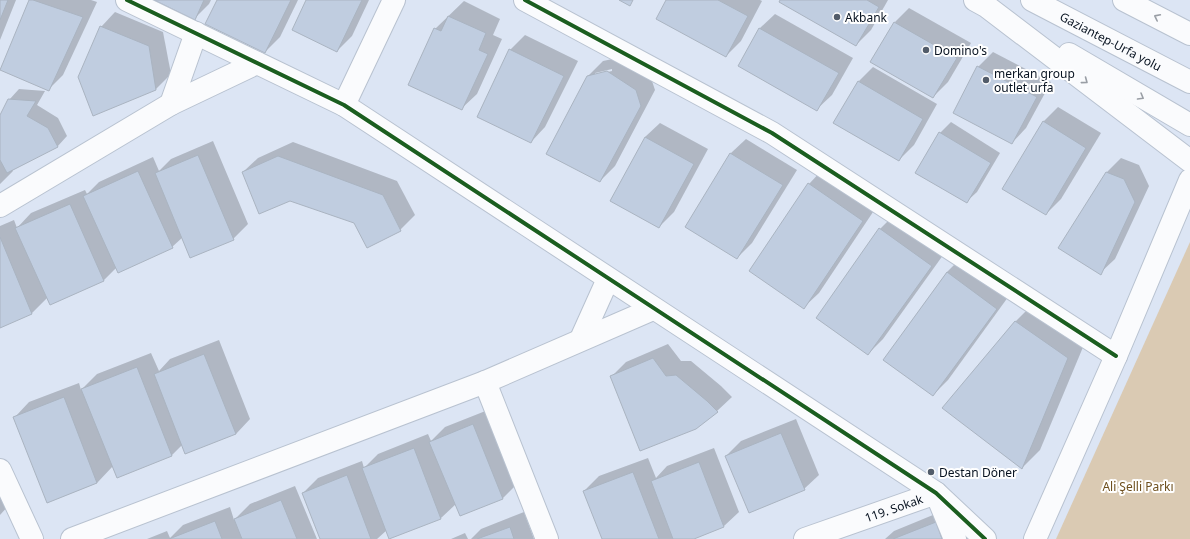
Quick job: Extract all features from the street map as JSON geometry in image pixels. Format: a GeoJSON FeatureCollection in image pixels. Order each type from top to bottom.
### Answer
{"type":"FeatureCollection","features":[{"type":"Feature","properties":{"kind":"main road"},"geometry":{"type":"LineString","coordinates":[[127,0],[344,105],[653,309],[936,493],[985,539]]}},
{"type":"Feature","properties":{"kind":"main road"},"geometry":{"type":"LineString","coordinates":[[344,105],[394,0]]}},
{"type":"Feature","properties":{"kind":"main road"},"geometry":{"type":"LineString","coordinates":[[525,0],[772,133],[1116,356]]}},
{"type":"Feature","properties":{"kind":"main road","name":"Gaziantep-Urfa yolu"},"geometry":{"type":"LineString","coordinates":[[1032,0],[1190,82]]}},
{"type":"Feature","properties":{"kind":"main road"},"geometry":{"type":"LineString","coordinates":[[1124,0],[1190,34]]}},
{"type":"Feature","properties":{"kind":"main road"},"geometry":{"type":"LineString","coordinates":[[981,3],[1190,125]]}},
{"type":"Feature","properties":{"kind":"main road"},"geometry":{"type":"LineString","coordinates":[[981,3],[1190,161]]}},
{"type":"Feature","properties":{"kind":"main road"},"geometry":{"type":"LineString","coordinates":[[171,104],[196,33]]}},
{"type":"Feature","properties":{"kind":"main road"},"geometry":{"type":"LineString","coordinates":[[0,206],[171,104],[257,63]]}},
{"type":"Feature","properties":{"kind":"main road"},"geometry":{"type":"LineString","coordinates":[[1035,539],[1116,356],[1190,180]]}},
{"type":"Feature","properties":{"kind":"main road"},"geometry":{"type":"LineString","coordinates":[[581,339],[608,279]]}},
{"type":"Feature","properties":{"kind":"main road"},"geometry":{"type":"LineString","coordinates":[[72,539],[485,382],[653,309]]}},
{"type":"Feature","properties":{"kind":"main road"},"geometry":{"type":"LineString","coordinates":[[485,382],[547,539]]}},
{"type":"Feature","properties":{"kind":"main road"},"geometry":{"type":"LineString","coordinates":[[0,470],[32,539]]}},
{"type":"Feature","properties":{"kind":"main road","name":"119. Sokak"},"geometry":{"type":"LineString","coordinates":[[805,539],[936,493],[955,539]]}},
{"type":"Feature","properties":{"kind":"green space","name":"Ali Şelli Parkı"},"geometry":{"type":"Polygon","coordinates":[[[1190,242],[1190,539],[1056,539],[1190,242]]]}},
{"type":"Feature","properties":{"kind":"building"},"geometry":{"type":"Polygon","coordinates":[[[0,0],[8,0],[0,20],[0,0]]]}},
{"type":"Feature","properties":{"kind":"building"},"geometry":{"type":"Polygon","coordinates":[[[29,0],[33,0],[83,17],[49,91],[0,70],[29,0]]]}},
{"type":"Feature","properties":{"kind":"building"},"geometry":{"type":"Polygon","coordinates":[[[154,0],[204,0],[195,20],[154,0]]]}},
{"type":"Feature","properties":{"kind":"building"},"geometry":{"type":"Polygon","coordinates":[[[217,0],[291,0],[265,53],[205,24],[217,0]]]}},
{"type":"Feature","properties":{"kind":"building"},"geometry":{"type":"Polygon","coordinates":[[[306,0],[362,0],[337,52],[292,30],[306,0]]]}},
{"type":"Feature","properties":{"kind":"building"},"geometry":{"type":"Polygon","coordinates":[[[619,0],[633,0],[630,6],[619,0]]]}},
{"type":"Feature","properties":{"kind":"building"},"geometry":{"type":"Polygon","coordinates":[[[666,0],[718,0],[748,16],[726,57],[656,19],[666,0]]]}},
{"type":"Feature","properties":{"kind":"building"},"geometry":{"type":"Polygon","coordinates":[[[780,0],[867,0],[879,7],[856,46],[779,2],[780,0]]]}},
{"type":"Feature","properties":{"kind":"building"},"geometry":{"type":"Polygon","coordinates":[[[448,16],[486,33],[479,50],[488,54],[462,110],[408,85],[434,28],[441,31],[448,16]]]}},
{"type":"Feature","properties":{"kind":"building"},"geometry":{"type":"Polygon","coordinates":[[[894,22],[957,58],[933,98],[870,62],[894,22]]]}},
{"type":"Feature","properties":{"kind":"building"},"geometry":{"type":"Polygon","coordinates":[[[100,26],[149,46],[156,90],[93,116],[78,77],[100,26]]]}},
{"type":"Feature","properties":{"kind":"building"},"geometry":{"type":"Polygon","coordinates":[[[759,28],[839,73],[817,111],[738,66],[759,28]]]}},
{"type":"Feature","properties":{"kind":"building"},"geometry":{"type":"Polygon","coordinates":[[[509,49],[564,76],[531,143],[477,117],[509,49]]]}},
{"type":"Feature","properties":{"kind":"building"},"geometry":{"type":"Polygon","coordinates":[[[977,66],[1037,97],[1012,144],[953,113],[977,66]]]}},
{"type":"Feature","properties":{"kind":"building"},"geometry":{"type":"Polygon","coordinates":[[[607,71],[636,90],[641,106],[600,182],[546,154],[587,76],[607,71]]]}},
{"type":"Feature","properties":{"kind":"building"},"geometry":{"type":"Polygon","coordinates":[[[858,81],[923,119],[899,161],[833,123],[858,81]]]}},
{"type":"Feature","properties":{"kind":"building"},"geometry":{"type":"Polygon","coordinates":[[[8,99],[36,101],[27,116],[48,128],[58,147],[7,173],[0,160],[0,115],[8,99]]]}},
{"type":"Feature","properties":{"kind":"building"},"geometry":{"type":"Polygon","coordinates":[[[1043,121],[1086,148],[1046,215],[1002,189],[1043,121]]]}},
{"type":"Feature","properties":{"kind":"building"},"geometry":{"type":"Polygon","coordinates":[[[939,132],[991,163],[967,203],[915,173],[939,132]]]}},
{"type":"Feature","properties":{"kind":"building"},"geometry":{"type":"Polygon","coordinates":[[[645,137],[694,164],[659,228],[610,201],[645,137]]]}},
{"type":"Feature","properties":{"kind":"building"},"geometry":{"type":"Polygon","coordinates":[[[730,153],[783,185],[737,259],[685,227],[730,153]]]}},
{"type":"Feature","properties":{"kind":"building"},"geometry":{"type":"Polygon","coordinates":[[[198,155],[234,240],[190,258],[155,173],[198,155]]]}},
{"type":"Feature","properties":{"kind":"building"},"geometry":{"type":"Polygon","coordinates":[[[278,156],[383,195],[401,231],[367,248],[354,223],[290,201],[259,214],[242,172],[278,156]]]}},
{"type":"Feature","properties":{"kind":"building"},"geometry":{"type":"Polygon","coordinates":[[[138,171],[173,248],[118,273],[83,196],[138,171]]]}},
{"type":"Feature","properties":{"kind":"building"},"geometry":{"type":"Polygon","coordinates":[[[1106,172],[1124,179],[1135,202],[1101,275],[1058,248],[1106,172]]]}},
{"type":"Feature","properties":{"kind":"building"},"geometry":{"type":"Polygon","coordinates":[[[808,183],[863,221],[804,309],[749,271],[808,183]]]}},
{"type":"Feature","properties":{"kind":"building"},"geometry":{"type":"Polygon","coordinates":[[[70,204],[104,281],[50,305],[15,228],[70,204]]]}},
{"type":"Feature","properties":{"kind":"building"},"geometry":{"type":"Polygon","coordinates":[[[879,228],[932,266],[868,355],[816,318],[879,228]]]}},
{"type":"Feature","properties":{"kind":"building"},"geometry":{"type":"Polygon","coordinates":[[[0,237],[32,314],[0,328],[0,237]]]}},
{"type":"Feature","properties":{"kind":"building"},"geometry":{"type":"Polygon","coordinates":[[[947,272],[997,309],[933,396],[883,360],[947,272]]]}},
{"type":"Feature","properties":{"kind":"building"},"geometry":{"type":"Polygon","coordinates":[[[1015,321],[1068,358],[1022,469],[942,408],[1015,321]]]}},
{"type":"Feature","properties":{"kind":"building"},"geometry":{"type":"Polygon","coordinates":[[[204,354],[236,434],[185,454],[154,374],[204,354]]]}},
{"type":"Feature","properties":{"kind":"building"},"geometry":{"type":"Polygon","coordinates":[[[653,358],[666,376],[676,375],[718,412],[696,429],[640,451],[610,376],[653,358]]]}},
{"type":"Feature","properties":{"kind":"building"},"geometry":{"type":"Polygon","coordinates":[[[137,367],[172,456],[117,478],[81,389],[137,367]]]}},
{"type":"Feature","properties":{"kind":"building"},"geometry":{"type":"Polygon","coordinates":[[[64,397],[97,483],[47,503],[13,417],[64,397]]]}},
{"type":"Feature","properties":{"kind":"building"},"geometry":{"type":"Polygon","coordinates":[[[473,424],[503,499],[460,516],[429,442],[473,424]]]}},
{"type":"Feature","properties":{"kind":"building"},"geometry":{"type":"Polygon","coordinates":[[[781,433],[805,490],[749,513],[725,456],[781,433]]]}},
{"type":"Feature","properties":{"kind":"building"},"geometry":{"type":"Polygon","coordinates":[[[414,448],[441,519],[389,539],[362,468],[414,448]]]}},
{"type":"Feature","properties":{"kind":"building"},"geometry":{"type":"Polygon","coordinates":[[[699,462],[724,527],[694,539],[673,539],[651,481],[699,462]]]}},
{"type":"Feature","properties":{"kind":"building"},"geometry":{"type":"Polygon","coordinates":[[[633,472],[659,539],[602,539],[583,491],[633,472]]]}},
{"type":"Feature","properties":{"kind":"building"},"geometry":{"type":"Polygon","coordinates":[[[347,475],[371,539],[320,539],[302,493],[347,475]]]}},
{"type":"Feature","properties":{"kind":"building"},"geometry":{"type":"Polygon","coordinates":[[[281,500],[297,539],[242,539],[234,519],[281,500]]]}},
{"type":"Feature","properties":{"kind":"building"},"geometry":{"type":"Polygon","coordinates":[[[215,521],[222,539],[169,539],[215,521]]]}},
{"type":"Feature","properties":{"kind":"building"},"geometry":{"type":"Polygon","coordinates":[[[936,522],[942,539],[893,539],[936,522]]]}},
{"type":"Feature","properties":{"kind":"building"},"geometry":{"type":"Polygon","coordinates":[[[510,527],[514,539],[477,539],[510,527]]]}},
{"type":"Feature","properties":{"kind":"cycle path"},"geometry":{"type":"LineString","coordinates":[[127,0],[344,105],[936,493],[985,539]]}},
{"type":"Feature","properties":{"kind":"cycle path"},"geometry":{"type":"LineString","coordinates":[[525,0],[772,133],[1116,356]]}},
{"type":"Feature","properties":{"kind":"place","name":"Akbank"},"geometry":{"type":"Point","coordinates":[837,17]}},
{"type":"Feature","properties":{"kind":"place","name":"Domino's"},"geometry":{"type":"Point","coordinates":[926,50]}},
{"type":"Feature","properties":{"kind":"place","name":"merkan group outlet urfa"},"geometry":{"type":"Point","coordinates":[986,80]}},
{"type":"Feature","properties":{"kind":"place","name":"Destan Döner"},"geometry":{"type":"Point","coordinates":[931,472]}}]}
